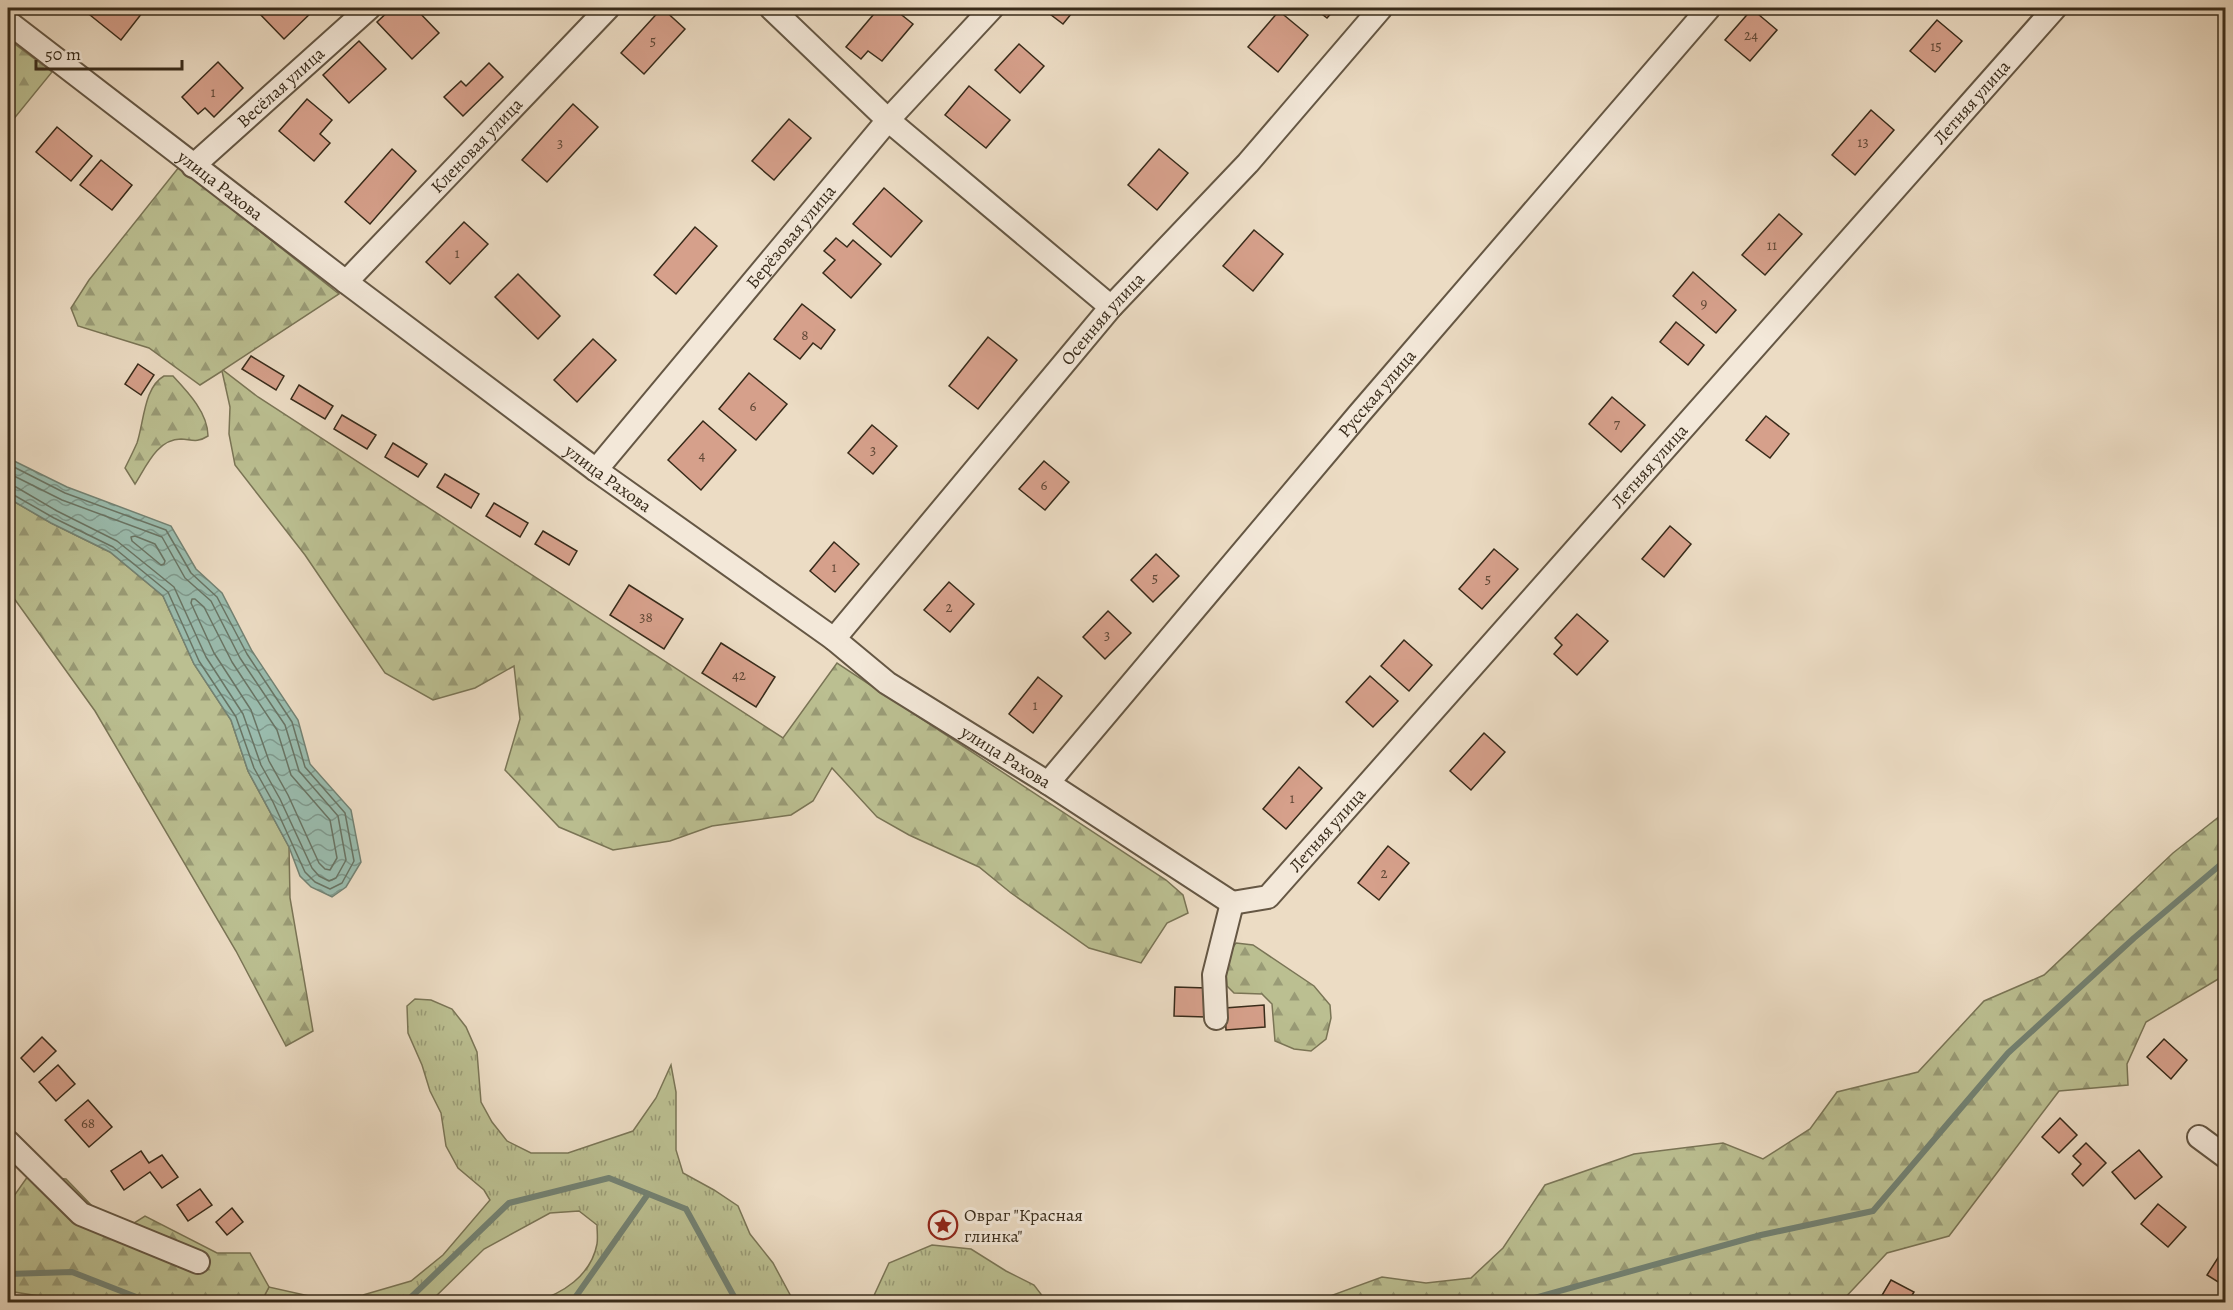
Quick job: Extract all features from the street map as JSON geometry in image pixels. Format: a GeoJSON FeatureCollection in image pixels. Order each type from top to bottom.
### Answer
{"type":"FeatureCollection","features":[{"type":"Feature","properties":{"kind":"street","name":"Весёлая улица"},"geometry":{"type":"LineString","coordinates":[[193,166],[369,8]]}},
{"type":"Feature","properties":{"kind":"street","name":"Кленовая улица"},"geometry":{"type":"LineString","coordinates":[[346,282],[608,8]]}},
{"type":"Feature","properties":{"kind":"street"},"geometry":{"type":"LineString","coordinates":[[771,8],[888,120],[1111,307]]}},
{"type":"Feature","properties":{"kind":"street","name":"Берёзовая улица"},"geometry":{"type":"LineString","coordinates":[[596,470],[888,120],[992,8]]}},
{"type":"Feature","properties":{"kind":"street","name":"Осенняя улица"},"geometry":{"type":"LineString","coordinates":[[834,639],[1111,307],[1248,163],[1381,8]]}},
{"type":"Feature","properties":{"kind":"street","name":"Русская улица"},"geometry":{"type":"LineString","coordinates":[[1048,783],[1359,414],[1709,8]]}},
{"type":"Feature","properties":{"kind":"street","name":"Летняя улица"},"geometry":{"type":"LineString","coordinates":[[1232,903],[1268,897],[2055,8]]}},
{"type":"Feature","properties":{"kind":"street","name":"улица Рахова"},"geometry":{"type":"LineString","coordinates":[[8,22],[193,166],[596,470],[834,639],[887,683],[1048,783],[1232,903]]}},
{"type":"Feature","properties":{"kind":"street"},"geometry":{"type":"LineString","coordinates":[[1216,1018],[1214,975],[1232,903]]}},
{"type":"Feature","properties":{"kind":"street"},"geometry":{"type":"LineString","coordinates":[[2199,1137],[2226,1157]]}},
{"type":"Feature","properties":{"kind":"street"},"geometry":{"type":"LineString","coordinates":[[8,1142],[81,1215],[198,1262]]}},
{"type":"Feature","properties":{"kind":"green space"},"geometry":{"type":"Polygon","coordinates":[[[8,39],[52,72],[8,126],[8,39]]]}},
{"type":"Feature","properties":{"kind":"green space"},"geometry":{"type":"Polygon","coordinates":[[[179,167],[339,294],[223,370],[258,397],[783,738],[837,663],[1166,880],[1183,895],[1188,913],[1167,923],[1141,963],[1089,948],[1011,893],[979,867],[909,835],[877,817],[832,768],[813,801],[791,815],[712,826],[670,841],[613,850],[559,827],[505,770],[520,719],[514,666],[475,688],[433,700],[385,673],[305,555],[235,465],[229,434],[230,407],[222,371],[200,385],[149,348],[78,326],[71,308],[89,280],[179,167]]]}},
{"type":"Feature","properties":{"kind":"green space"},"geometry":{"type":"Polygon","coordinates":[[[164,376],[173,376],[196,403],[205,419],[208,436],[198,440],[173,440],[165,444],[153,455],[135,484],[125,468],[137,443],[152,388],[164,376]]]}},
{"type":"Feature","properties":{"kind":"green space"},"geometry":{"type":"Polygon","coordinates":[[[8,498],[51,523],[110,552],[163,596],[194,664],[231,720],[248,771],[289,847],[290,898],[313,1031],[286,1046],[236,951],[95,711],[8,590],[8,498]]]}},
{"type":"Feature","properties":{"kind":"green space"},"geometry":{"type":"Polygon","coordinates":[[[2225,812],[2225,975],[2146,1022],[2127,1064],[2128,1085],[2059,1091],[1949,1236],[1887,1253],[1841,1302],[1326,1302],[1330,1296],[1382,1277],[1426,1283],[1471,1278],[1503,1248],[1545,1185],[1634,1154],[1723,1143],[1763,1159],[1810,1129],[1837,1092],[1918,1072],[1984,1001],[2044,975],[2173,853],[2225,812]]]}},
{"type":"Feature","properties":{"kind":"green space"},"geometry":{"type":"Polygon","coordinates":[[[1236,943],[1253,945],[1314,986],[1330,1005],[1331,1018],[1326,1039],[1311,1051],[1294,1049],[1275,1041],[1272,1004],[1262,994],[1234,993],[1227,986],[1225,958],[1236,943]]]}},
{"type":"Feature","properties":{"kind":"green space"},"geometry":{"type":"Polygon","coordinates":[[[415,999],[431,1000],[452,1009],[466,1027],[477,1052],[481,1102],[492,1122],[507,1141],[531,1153],[568,1153],[633,1131],[656,1098],[671,1065],[676,1092],[676,1150],[683,1173],[738,1206],[750,1234],[773,1263],[794,1302],[534,1302],[565,1289],[574,1282],[589,1265],[594,1255],[597,1225],[579,1211],[550,1213],[484,1249],[430,1302],[261,1302],[269,1287],[309,1296],[363,1295],[411,1281],[443,1255],[490,1200],[484,1190],[458,1168],[446,1146],[441,1113],[408,1033],[407,1006],[415,999]]]}},
{"type":"Feature","properties":{"kind":"green space"},"geometry":{"type":"Polygon","coordinates":[[[28,1176],[66,1179],[94,1208],[112,1237],[145,1216],[217,1253],[250,1253],[269,1287],[261,1302],[54,1302],[39,1296],[8,1291],[8,1195],[14,1196],[28,1176]]]}},
{"type":"Feature","properties":{"kind":"green space"},"geometry":{"type":"Polygon","coordinates":[[[932,1245],[971,1249],[1034,1285],[1047,1302],[871,1302],[889,1263],[932,1245]]]}},
{"type":"Feature","properties":{"kind":"water"},"geometry":{"type":"Polygon","coordinates":[[[8,458],[67,487],[171,526],[196,569],[222,593],[252,651],[298,720],[310,764],[351,810],[361,862],[346,887],[332,897],[311,887],[300,876],[289,847],[248,771],[231,720],[194,664],[163,596],[110,552],[51,523],[8,498],[8,458]]]}},
{"type":"Feature","properties":{"kind":"building"},"geometry":{"type":"Polygon","coordinates":[[[88,8],[146,8],[121,40],[85,11],[88,8]]]}},
{"type":"Feature","properties":{"kind":"building"},"geometry":{"type":"Polygon","coordinates":[[[258,8],[316,8],[284,39],[256,10],[258,8]]]}},
{"type":"Feature","properties":{"kind":"building"},"geometry":{"type":"Polygon","coordinates":[[[392,8],[400,13],[405,8],[415,8],[439,33],[412,59],[377,22],[392,8]]]}},
{"type":"Feature","properties":{"kind":"building"},"geometry":{"type":"Polygon","coordinates":[[[662,8],[685,29],[644,74],[621,53],[662,8]]]}},
{"type":"Feature","properties":{"kind":"building"},"geometry":{"type":"Polygon","coordinates":[[[879,8],[893,8],[913,24],[882,61],[868,51],[861,59],[846,47],[879,8]]]}},
{"type":"Feature","properties":{"kind":"building"},"geometry":{"type":"Polygon","coordinates":[[[1042,8],[1076,8],[1063,24],[1042,8]]]}},
{"type":"Feature","properties":{"kind":"building"},"geometry":{"type":"Polygon","coordinates":[[[1314,8],[1336,8],[1327,18],[1314,8]]]}},
{"type":"Feature","properties":{"kind":"building"},"geometry":{"type":"Polygon","coordinates":[[[1752,9],[1777,30],[1750,61],[1725,40],[1752,9]]]}},
{"type":"Feature","properties":{"kind":"building"},"geometry":{"type":"Polygon","coordinates":[[[1279,11],[1308,35],[1278,72],[1248,47],[1279,11]]]}},
{"type":"Feature","properties":{"kind":"building"},"geometry":{"type":"Polygon","coordinates":[[[1937,20],[1962,41],[1935,72],[1910,51],[1937,20]]]}},
{"type":"Feature","properties":{"kind":"building"},"geometry":{"type":"Polygon","coordinates":[[[359,41],[386,69],[349,103],[323,75],[359,41]]]}},
{"type":"Feature","properties":{"kind":"building"},"geometry":{"type":"Polygon","coordinates":[[[1019,44],[1044,66],[1020,93],[995,70],[1019,44]]]}},
{"type":"Feature","properties":{"kind":"building"},"geometry":{"type":"Polygon","coordinates":[[[218,62],[243,88],[214,117],[205,108],[198,114],[182,97],[218,62]]]}},
{"type":"Feature","properties":{"kind":"building"},"geometry":{"type":"Polygon","coordinates":[[[489,63],[503,77],[463,116],[444,97],[461,81],[466,86],[489,63]]]}},
{"type":"Feature","properties":{"kind":"building"},"geometry":{"type":"Polygon","coordinates":[[[969,86],[1010,120],[986,148],[945,115],[969,86]]]}},
{"type":"Feature","properties":{"kind":"building"},"geometry":{"type":"Polygon","coordinates":[[[307,99],[332,120],[320,134],[330,143],[314,161],[279,131],[307,99]]]}},
{"type":"Feature","properties":{"kind":"building"},"geometry":{"type":"Polygon","coordinates":[[[573,104],[598,127],[547,182],[522,160],[573,104]]]}},
{"type":"Feature","properties":{"kind":"building"},"geometry":{"type":"Polygon","coordinates":[[[1871,110],[1894,130],[1855,175],[1832,155],[1871,110]]]}},
{"type":"Feature","properties":{"kind":"building"},"geometry":{"type":"Polygon","coordinates":[[[789,119],[811,138],[774,180],[752,161],[789,119]]]}},
{"type":"Feature","properties":{"kind":"building"},"geometry":{"type":"Polygon","coordinates":[[[57,127],[92,156],[71,181],[36,152],[57,127]]]}},
{"type":"Feature","properties":{"kind":"building"},"geometry":{"type":"Polygon","coordinates":[[[392,149],[416,171],[370,224],[345,202],[392,149]]]}},
{"type":"Feature","properties":{"kind":"building"},"geometry":{"type":"Polygon","coordinates":[[[1159,149],[1188,173],[1157,210],[1128,185],[1159,149]]]}},
{"type":"Feature","properties":{"kind":"building"},"geometry":{"type":"Polygon","coordinates":[[[101,160],[132,185],[112,210],[80,185],[101,160]]]}},
{"type":"Feature","properties":{"kind":"building"},"geometry":{"type":"Polygon","coordinates":[[[884,188],[922,221],[891,257],[853,224],[884,188]]]}},
{"type":"Feature","properties":{"kind":"building"},"geometry":{"type":"Polygon","coordinates":[[[1779,214],[1802,234],[1765,275],[1742,255],[1779,214]]]}},
{"type":"Feature","properties":{"kind":"building"},"geometry":{"type":"Polygon","coordinates":[[[464,222],[488,244],[450,284],[426,262],[464,222]]]}},
{"type":"Feature","properties":{"kind":"building"},"geometry":{"type":"Polygon","coordinates":[[[695,227],[717,246],[676,294],[654,275],[695,227]]]}},
{"type":"Feature","properties":{"kind":"building"},"geometry":{"type":"Polygon","coordinates":[[[1254,230],[1283,254],[1253,291],[1223,266],[1254,230]]]}},
{"type":"Feature","properties":{"kind":"building"},"geometry":{"type":"Polygon","coordinates":[[[836,238],[847,247],[853,240],[881,264],[851,298],[823,273],[835,260],[824,251],[836,238]]]}},
{"type":"Feature","properties":{"kind":"building"},"geometry":{"type":"Polygon","coordinates":[[[1693,272],[1736,310],[1716,333],[1673,296],[1693,272]]]}},
{"type":"Feature","properties":{"kind":"building"},"geometry":{"type":"Polygon","coordinates":[[[518,274],[560,316],[538,339],[495,297],[518,274]]]}},
{"type":"Feature","properties":{"kind":"building"},"geometry":{"type":"Polygon","coordinates":[[[802,304],[835,330],[821,349],[813,343],[800,359],[774,339],[802,304]]]}},
{"type":"Feature","properties":{"kind":"building"},"geometry":{"type":"Polygon","coordinates":[[[1676,322],[1704,345],[1688,365],[1660,342],[1676,322]]]}},
{"type":"Feature","properties":{"kind":"building"},"geometry":{"type":"Polygon","coordinates":[[[988,337],[1017,360],[978,409],[949,386],[988,337]]]}},
{"type":"Feature","properties":{"kind":"building"},"geometry":{"type":"Polygon","coordinates":[[[593,339],[616,360],[577,402],[554,380],[593,339]]]}},
{"type":"Feature","properties":{"kind":"building"},"geometry":{"type":"Polygon","coordinates":[[[251,356],[284,376],[276,390],[242,369],[251,356]]]}},
{"type":"Feature","properties":{"kind":"building"},"geometry":{"type":"Polygon","coordinates":[[[138,364],[154,375],[141,395],[125,384],[138,364]]]}},
{"type":"Feature","properties":{"kind":"building"},"geometry":{"type":"Polygon","coordinates":[[[749,373],[787,404],[756,440],[719,409],[749,373]]]}},
{"type":"Feature","properties":{"kind":"building"},"geometry":{"type":"Polygon","coordinates":[[[299,385],[333,406],[325,419],[291,399],[299,385]]]}},
{"type":"Feature","properties":{"kind":"building"},"geometry":{"type":"Polygon","coordinates":[[[1612,397],[1645,425],[1621,452],[1589,424],[1612,397]]]}},
{"type":"Feature","properties":{"kind":"building"},"geometry":{"type":"Polygon","coordinates":[[[342,415],[376,435],[367,449],[334,429],[342,415]]]}},
{"type":"Feature","properties":{"kind":"building"},"geometry":{"type":"Polygon","coordinates":[[[1766,416],[1789,434],[1770,458],[1746,440],[1766,416]]]}},
{"type":"Feature","properties":{"kind":"building"},"geometry":{"type":"Polygon","coordinates":[[[703,421],[736,450],[701,490],[668,460],[703,421]]]}},
{"type":"Feature","properties":{"kind":"building"},"geometry":{"type":"Polygon","coordinates":[[[872,425],[897,446],[873,474],[848,453],[872,425]]]}},
{"type":"Feature","properties":{"kind":"building"},"geometry":{"type":"Polygon","coordinates":[[[393,443],[427,464],[418,477],[385,457],[393,443]]]}},
{"type":"Feature","properties":{"kind":"building"},"geometry":{"type":"Polygon","coordinates":[[[1044,461],[1069,482],[1045,510],[1019,489],[1044,461]]]}},
{"type":"Feature","properties":{"kind":"building"},"geometry":{"type":"Polygon","coordinates":[[[445,474],[479,494],[471,508],[437,487],[445,474]]]}},
{"type":"Feature","properties":{"kind":"building"},"geometry":{"type":"Polygon","coordinates":[[[494,503],[528,523],[520,537],[486,516],[494,503]]]}},
{"type":"Feature","properties":{"kind":"building"},"geometry":{"type":"Polygon","coordinates":[[[1670,526],[1691,544],[1664,577],[1642,559],[1670,526]]]}},
{"type":"Feature","properties":{"kind":"building"},"geometry":{"type":"Polygon","coordinates":[[[543,531],[577,551],[569,565],[535,544],[543,531]]]}},
{"type":"Feature","properties":{"kind":"building"},"geometry":{"type":"Polygon","coordinates":[[[834,542],[859,564],[835,592],[810,571],[834,542]]]}},
{"type":"Feature","properties":{"kind":"building"},"geometry":{"type":"Polygon","coordinates":[[[1494,549],[1518,569],[1482,609],[1459,589],[1494,549]]]}},
{"type":"Feature","properties":{"kind":"building"},"geometry":{"type":"Polygon","coordinates":[[[1156,554],[1179,576],[1153,602],[1131,580],[1156,554]]]}},
{"type":"Feature","properties":{"kind":"building"},"geometry":{"type":"Polygon","coordinates":[[[949,582],[974,604],[950,632],[924,610],[949,582]]]}},
{"type":"Feature","properties":{"kind":"building"},"geometry":{"type":"Polygon","coordinates":[[[629,585],[683,619],[664,649],[610,615],[629,585]]]}},
{"type":"Feature","properties":{"kind":"building"},"geometry":{"type":"Polygon","coordinates":[[[1108,611],[1131,633],[1105,659],[1083,637],[1108,611]]]}},
{"type":"Feature","properties":{"kind":"building"},"geometry":{"type":"Polygon","coordinates":[[[1577,614],[1608,641],[1577,675],[1554,654],[1562,645],[1555,638],[1577,614]]]}},
{"type":"Feature","properties":{"kind":"building"},"geometry":{"type":"Polygon","coordinates":[[[1404,640],[1432,665],[1409,691],[1381,666],[1404,640]]]}},
{"type":"Feature","properties":{"kind":"building"},"geometry":{"type":"Polygon","coordinates":[[[721,643],[775,677],[756,707],[702,673],[721,643]]]}},
{"type":"Feature","properties":{"kind":"building"},"geometry":{"type":"Polygon","coordinates":[[[1370,676],[1398,701],[1373,727],[1346,702],[1370,676]]]}},
{"type":"Feature","properties":{"kind":"building"},"geometry":{"type":"Polygon","coordinates":[[[1038,677],[1062,696],[1033,733],[1009,714],[1038,677]]]}},
{"type":"Feature","properties":{"kind":"building"},"geometry":{"type":"Polygon","coordinates":[[[1484,733],[1505,752],[1471,790],[1450,771],[1484,733]]]}},
{"type":"Feature","properties":{"kind":"building"},"geometry":{"type":"Polygon","coordinates":[[[1299,767],[1322,788],[1286,829],[1263,809],[1299,767]]]}},
{"type":"Feature","properties":{"kind":"building"},"geometry":{"type":"Polygon","coordinates":[[[1388,846],[1409,863],[1379,900],[1358,883],[1388,846]]]}},
{"type":"Feature","properties":{"kind":"building"},"geometry":{"type":"Polygon","coordinates":[[[1175,987],[1207,988],[1206,1017],[1174,1016],[1175,987]]]}},
{"type":"Feature","properties":{"kind":"building"},"geometry":{"type":"Polygon","coordinates":[[[1264,1005],[1265,1027],[1226,1030],[1225,1008],[1264,1005]]]}},
{"type":"Feature","properties":{"kind":"building"},"geometry":{"type":"Polygon","coordinates":[[[42,1037],[56,1051],[34,1072],[21,1058],[42,1037]]]}},
{"type":"Feature","properties":{"kind":"building"},"geometry":{"type":"Polygon","coordinates":[[[2164,1039],[2187,1060],[2171,1079],[2147,1057],[2164,1039]]]}},
{"type":"Feature","properties":{"kind":"building"},"geometry":{"type":"Polygon","coordinates":[[[58,1065],[75,1084],[56,1101],[39,1082],[58,1065]]]}},
{"type":"Feature","properties":{"kind":"building"},"geometry":{"type":"Polygon","coordinates":[[[88,1100],[112,1127],[89,1147],[65,1120],[88,1100]]]}},
{"type":"Feature","properties":{"kind":"building"},"geometry":{"type":"Polygon","coordinates":[[[2060,1118],[2077,1135],[2059,1153],[2042,1137],[2060,1118]]]}},
{"type":"Feature","properties":{"kind":"building"},"geometry":{"type":"Polygon","coordinates":[[[2086,1143],[2106,1163],[2083,1186],[2072,1174],[2081,1164],[2073,1156],[2086,1143]]]}},
{"type":"Feature","properties":{"kind":"building"},"geometry":{"type":"Polygon","coordinates":[[[2139,1150],[2162,1177],[2135,1199],[2112,1172],[2139,1150]]]}},
{"type":"Feature","properties":{"kind":"building"},"geometry":{"type":"Polygon","coordinates":[[[141,1151],[149,1163],[162,1155],[178,1177],[162,1188],[150,1172],[124,1190],[111,1171],[141,1151]]]}},
{"type":"Feature","properties":{"kind":"building"},"geometry":{"type":"Polygon","coordinates":[[[200,1189],[212,1205],[188,1221],[177,1205],[200,1189]]]}},
{"type":"Feature","properties":{"kind":"building"},"geometry":{"type":"Polygon","coordinates":[[[2158,1204],[2186,1227],[2168,1247],[2141,1224],[2158,1204]]]}},
{"type":"Feature","properties":{"kind":"building"},"geometry":{"type":"Polygon","coordinates":[[[232,1208],[243,1222],[227,1235],[216,1222],[232,1208]]]}},
{"type":"Feature","properties":{"kind":"building"},"geometry":{"type":"Polygon","coordinates":[[[2223,1250],[2226,1251],[2226,1287],[2207,1275],[2223,1250]]]}},
{"type":"Feature","properties":{"kind":"building"},"geometry":{"type":"Polygon","coordinates":[[[1891,1280],[1914,1292],[1908,1302],[1878,1302],[1891,1280]]]}},
{"type":"Feature","properties":{"kind":"waterway"},"geometry":{"type":"LineString","coordinates":[[1520,1302],[1761,1235],[1873,1211],[2008,1053],[2134,938],[2226,860]]}},
{"type":"Feature","properties":{"kind":"waterway"},"geometry":{"type":"LineString","coordinates":[[406,1302],[509,1203],[609,1178],[686,1209],[737,1302]]}},
{"type":"Feature","properties":{"kind":"waterway"},"geometry":{"type":"LineString","coordinates":[[572,1302],[648,1194]]}},
{"type":"Feature","properties":{"kind":"waterway"},"geometry":{"type":"LineString","coordinates":[[8,1274],[72,1272],[149,1302]]}},
{"type":"Feature","properties":{"kind":"place","name":"Овраг \"Красная глинка\""},"geometry":{"type":"Point","coordinates":[943,1225]}}]}
